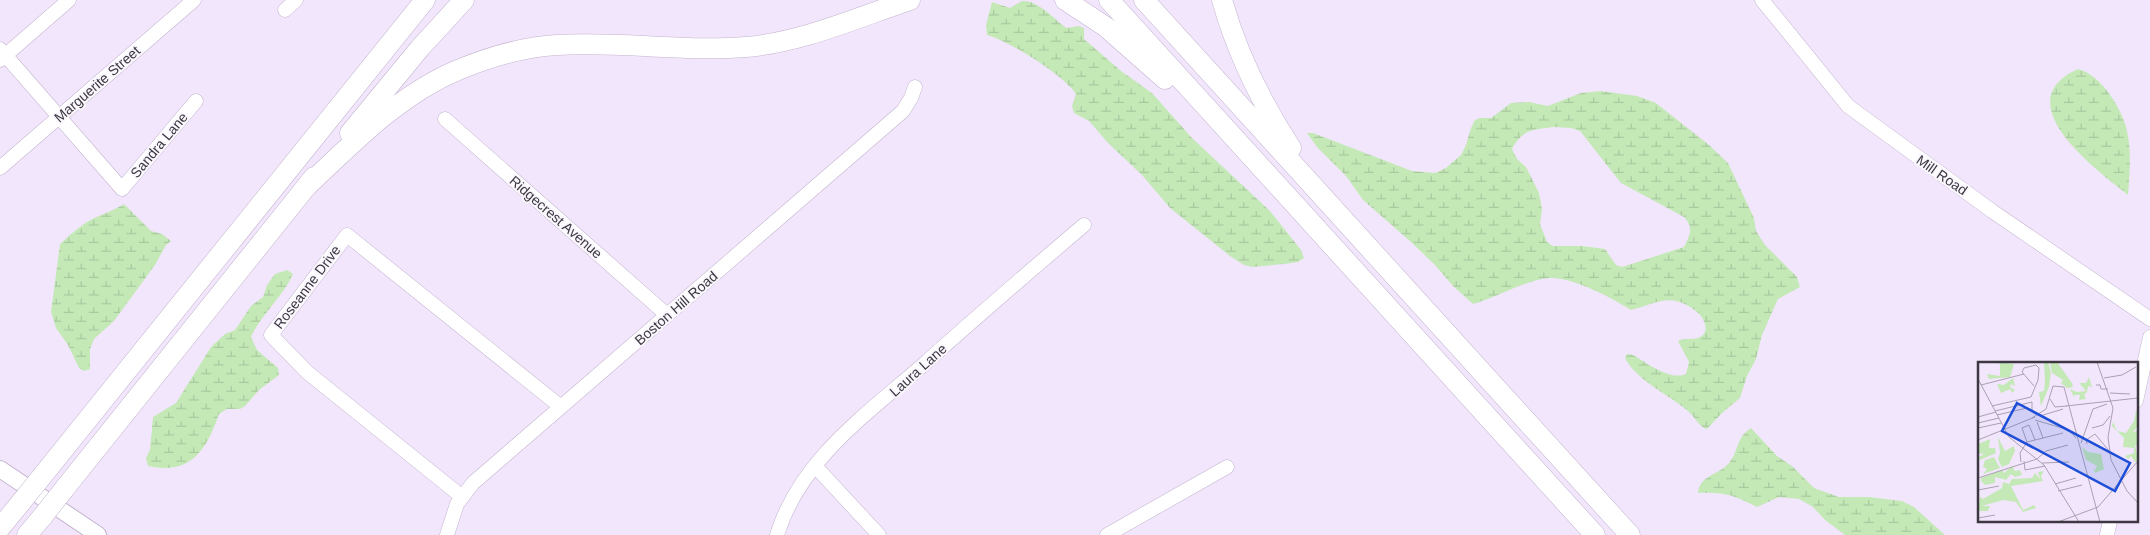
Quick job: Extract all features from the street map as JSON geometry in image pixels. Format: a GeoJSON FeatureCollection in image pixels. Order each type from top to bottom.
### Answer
{"type":"FeatureCollection","features":[{"type":"Feature","properties":{"kind":"highway"},"geometry":{"type":"LineString","coordinates":[[337,108],[407,0]]}},
{"type":"Feature","properties":{"kind":"highway"},"geometry":{"type":"LineString","coordinates":[[0,528],[425,0]]}},
{"type":"Feature","properties":{"kind":"highway"},"geometry":{"type":"LineString","coordinates":[[27,535],[378,98],[464,0]]}},
{"type":"Feature","properties":{"kind":"highway"},"geometry":{"type":"LineString","coordinates":[[306,187],[364,133],[402,103],[456,71],[497,56],[556,45],[713,48],[763,45],[815,32],[910,0]]}},
{"type":"Feature","properties":{"kind":"highway"},"geometry":{"type":"LineString","coordinates":[[1064,0],[1093,16],[1249,154]]}},
{"type":"Feature","properties":{"kind":"highway"},"geometry":{"type":"LineString","coordinates":[[1109,0],[1595,535]]}},
{"type":"Feature","properties":{"kind":"highway"},"geometry":{"type":"LineString","coordinates":[[1144,0],[1630,535]]}},
{"type":"Feature","properties":{"kind":"highway"},"geometry":{"type":"LineString","coordinates":[[1222,0],[1235,40],[1261,99],[1327,202]]}},
{"type":"Feature","properties":{"kind":"main road"},"geometry":{"type":"LineString","coordinates":[[0,469],[98,535]]}},
{"type":"Feature","properties":{"kind":"street"},"geometry":{"type":"LineString","coordinates":[[59,117],[2,55],[69,0]]}},
{"type":"Feature","properties":{"kind":"street","name":"Marguerite Street"},"geometry":{"type":"LineString","coordinates":[[0,168],[194,0]]}},
{"type":"Feature","properties":{"kind":"street"},"geometry":{"type":"LineString","coordinates":[[285,10],[296,0]]}},
{"type":"Feature","properties":{"kind":"street","name":"Mill Road"},"geometry":{"type":"LineString","coordinates":[[1762,0],[1848,106],[1984,205],[2150,319]]}},
{"type":"Feature","properties":{"kind":"street","name":"Boston Hill Road"},"geometry":{"type":"LineString","coordinates":[[447,535],[453,512],[461,496],[473,483],[903,111],[915,87]]}},
{"type":"Feature","properties":{"kind":"street","name":"Sandra Lane"},"geometry":{"type":"LineString","coordinates":[[59,117],[122,189],[196,101]]}},
{"type":"Feature","properties":{"kind":"street","name":"Ridgecrest Avenue"},"geometry":{"type":"LineString","coordinates":[[445,118],[667,315]]}},
{"type":"Feature","properties":{"kind":"street","name":"Laura Lane"},"geometry":{"type":"LineString","coordinates":[[777,535],[790,501],[815,466],[845,432],[1084,225]]}},
{"type":"Feature","properties":{"kind":"street","name":"Roseanne Drive"},"geometry":{"type":"LineString","coordinates":[[461,496],[307,372],[271,334],[347,235],[560,407]]}},
{"type":"Feature","properties":{"kind":"street"},"geometry":{"type":"LineString","coordinates":[[2138,392],[2150,337]]}},
{"type":"Feature","properties":{"kind":"street"},"geometry":{"type":"LineString","coordinates":[[815,466],[879,535]]}},
{"type":"Feature","properties":{"kind":"street"},"geometry":{"type":"LineString","coordinates":[[1107,535],[1227,467]]}},
{"type":"Feature","properties":{"kind":"street"},"geometry":{"type":"LineString","coordinates":[[2107,535],[2110,522]]}},
{"type":"Feature","properties":{"kind":"green space"},"geometry":{"type":"Polygon","coordinates":[[[1022,1],[1040,7],[1067,28],[1078,26],[1084,28],[1084,39],[1121,71],[1152,93],[1192,138],[1270,211],[1301,250],[1304,258],[1298,262],[1284,264],[1253,267],[1244,265],[1170,208],[1142,175],[1108,143],[1089,121],[1074,113],[1072,106],[1076,94],[1060,77],[1022,51],[987,35],[986,25],[992,2],[1010,8],[1022,1]]]}},
{"type":"Feature","properties":{"kind":"green space"},"geometry":{"type":"Polygon","coordinates":[[[2078,69],[2091,75],[2101,84],[2123,117],[2127,129],[2130,154],[2128,195],[2078,152],[2063,135],[2053,117],[2050,99],[2058,83],[2078,69]]]}},
{"type":"Feature","properties":{"kind":"green space"},"geometry":{"type":"Polygon","coordinates":[[[1601,91],[1637,96],[1656,103],[1709,145],[1728,163],[1754,218],[1756,231],[1765,245],[1797,277],[1800,287],[1778,299],[1762,335],[1756,359],[1747,376],[1740,398],[1707,429],[1699,424],[1688,411],[1637,374],[1625,358],[1627,354],[1633,355],[1666,373],[1680,376],[1686,374],[1689,362],[1678,341],[1697,338],[1704,333],[1704,321],[1695,311],[1685,304],[1670,300],[1631,310],[1583,285],[1553,278],[1524,284],[1473,304],[1411,242],[1363,200],[1346,176],[1317,147],[1307,133],[1313,133],[1412,171],[1435,173],[1446,168],[1461,155],[1475,120],[1491,118],[1511,103],[1529,102],[1548,106],[1581,93],[1601,91]],[[1553,127],[1529,132],[1516,142],[1512,149],[1517,159],[1526,167],[1539,193],[1542,209],[1540,224],[1547,242],[1553,246],[1582,246],[1605,249],[1616,265],[1622,267],[1684,247],[1690,228],[1684,217],[1621,183],[1580,131],[1571,128],[1553,127]]]}},
{"type":"Feature","properties":{"kind":"green space"},"geometry":{"type":"Polygon","coordinates":[[[124,204],[151,231],[162,234],[171,241],[166,245],[155,265],[114,321],[94,339],[90,349],[90,369],[84,371],[79,368],[68,345],[56,328],[51,312],[60,244],[88,221],[124,204]]]}},
{"type":"Feature","properties":{"kind":"green space"},"geometry":{"type":"Polygon","coordinates":[[[287,270],[293,274],[289,282],[251,337],[257,350],[278,368],[279,375],[259,390],[245,406],[240,409],[227,409],[219,414],[208,439],[195,457],[175,467],[148,466],[146,458],[150,450],[153,417],[176,403],[211,347],[225,334],[235,330],[251,306],[263,297],[267,285],[275,274],[287,270]]]}},
{"type":"Feature","properties":{"kind":"green space"},"geometry":{"type":"Polygon","coordinates":[[[1751,428],[1777,456],[1792,466],[1814,488],[1839,497],[1869,497],[1902,501],[1914,507],[1945,535],[1845,535],[1825,520],[1813,507],[1799,499],[1779,497],[1757,507],[1729,495],[1698,493],[1699,487],[1705,479],[1728,464],[1742,436],[1751,428]]]}}]}
